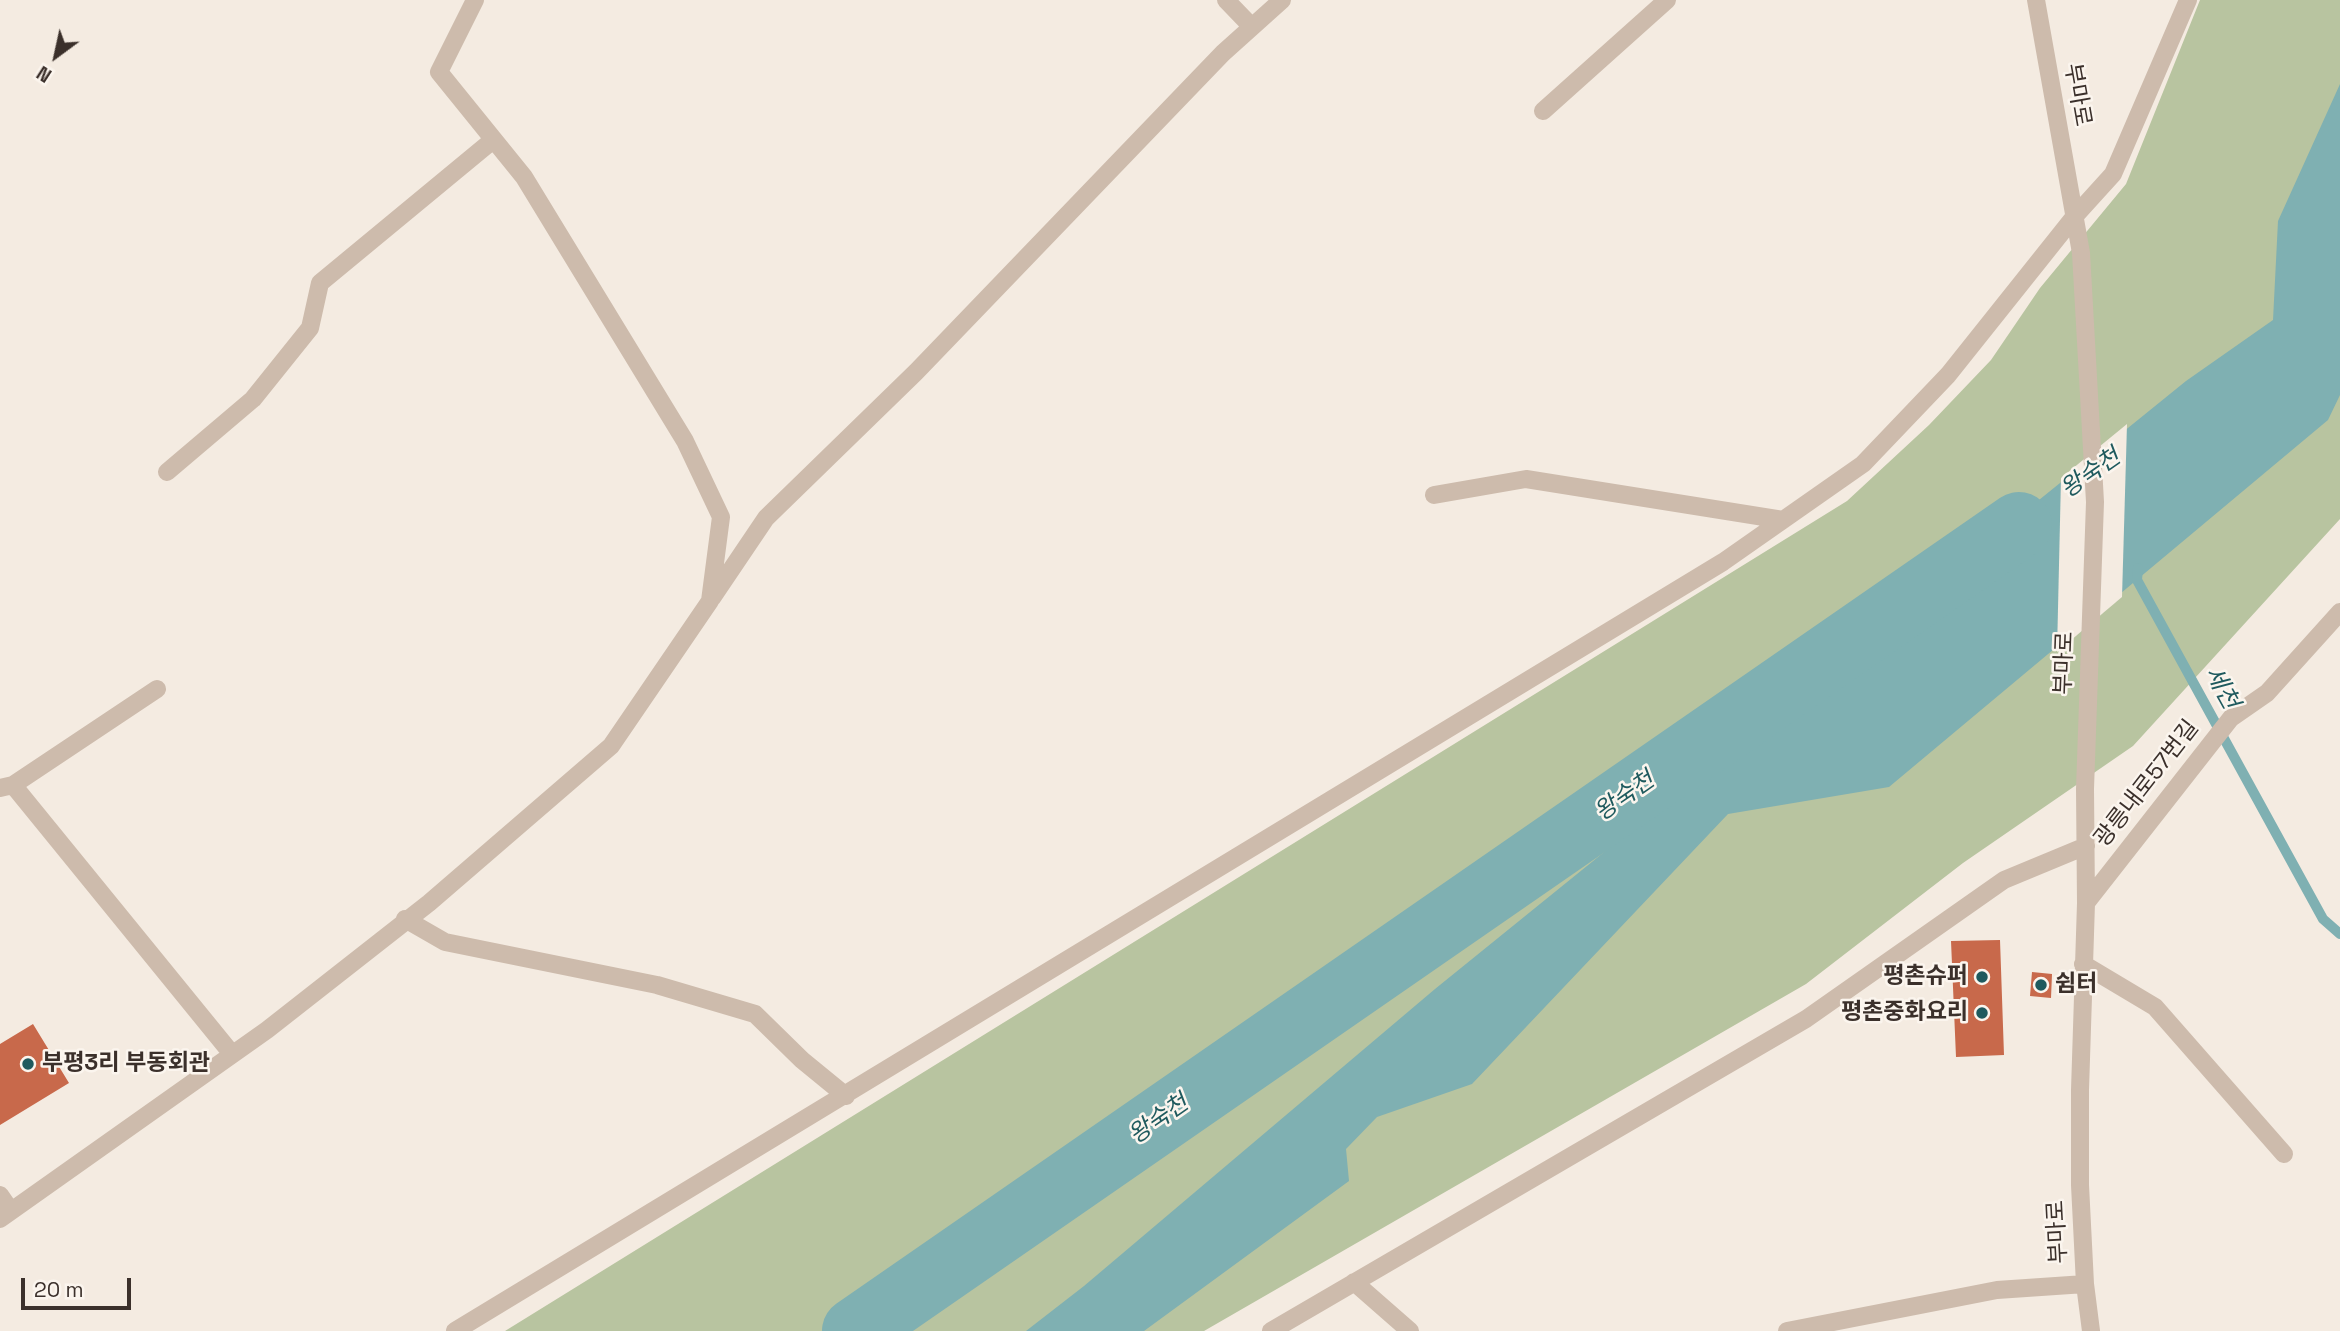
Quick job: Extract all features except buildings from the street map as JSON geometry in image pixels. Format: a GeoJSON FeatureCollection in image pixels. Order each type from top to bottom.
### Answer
{"type":"FeatureCollection","features":[{"type":"Feature","properties":{"kind":"street"},"geometry":{"type":"LineString","coordinates":[[475,0],[439,72],[524,177],[685,441],[721,517],[710,601]]}},
{"type":"Feature","properties":{"kind":"street"},"geometry":{"type":"LineString","coordinates":[[1226,0],[1252,27]]}},
{"type":"Feature","properties":{"kind":"street"},"geometry":{"type":"LineString","coordinates":[[0,1195],[5,1215],[267,1030],[405,919],[429,903],[611,746],[766,517],[916,372],[1223,53],[1282,0]]}},
{"type":"Feature","properties":{"kind":"street"},"geometry":{"type":"LineString","coordinates":[[1542,111],[1667,0]]}},
{"type":"Feature","properties":{"kind":"street","name":"부마로"},"geometry":{"type":"LineString","coordinates":[[2036,0],[2081,253],[2095,502],[2085,789],[2086,903],[2080,1185],[2085,1284],[2091,1331]]}},
{"type":"Feature","properties":{"kind":"street"},"geometry":{"type":"LineString","coordinates":[[455,1331],[1723,562],[1863,464],[1948,375],[2074,217],[2113,174],[2188,0]]}},
{"type":"Feature","properties":{"kind":"street"},"geometry":{"type":"LineString","coordinates":[[167,472],[253,399],[310,328],[320,283],[493,140]]}},
{"type":"Feature","properties":{"kind":"street"},"geometry":{"type":"LineString","coordinates":[[1434,495],[1526,479],[1783,520]]}},
{"type":"Feature","properties":{"kind":"street","name":"광릉내로57번길"},"geometry":{"type":"LineString","coordinates":[[2086,903],[2231,718],[2267,693],[2340,612]]}},
{"type":"Feature","properties":{"kind":"street"},"geometry":{"type":"LineString","coordinates":[[157,689],[7,787],[232,1055]]}},
{"type":"Feature","properties":{"kind":"street"},"geometry":{"type":"LineString","coordinates":[[1271,1331],[1805,1019],[2004,880],[2086,846]]}},
{"type":"Feature","properties":{"kind":"street"},"geometry":{"type":"LineString","coordinates":[[405,919],[445,942],[657,985],[755,1014],[802,1060],[846,1096]]}},
{"type":"Feature","properties":{"kind":"street"},"geometry":{"type":"LineString","coordinates":[[2083,964],[2155,1007],[2284,1154]]}},
{"type":"Feature","properties":{"kind":"street"},"geometry":{"type":"LineString","coordinates":[[1354,1282],[1410,1331]]}},
{"type":"Feature","properties":{"kind":"street"},"geometry":{"type":"LineString","coordinates":[[1787,1331],[1997,1290],[2085,1284]]}},
{"type":"Feature","properties":{"kind":"green space"},"geometry":{"type":"Polygon","coordinates":[[[2200,0],[2340,0],[2340,519],[2133,746],[1963,863],[1806,984],[1204,1331],[505,1331],[1847,501],[1929,425],[1991,360],[2040,288],[2126,184],[2200,0]]]}},
{"type":"Feature","properties":{"kind":"water"},"geometry":{"type":"Polygon","coordinates":[[[2340,84],[2340,395],[2328,420],[1889,787],[1728,814],[1472,1084],[1377,1117],[1346,1149],[1349,1181],[1144,1331],[1026,1331],[1084,1286],[1435,989],[2186,381],[2273,320],[2278,221],[2340,84]]]}},
{"type":"Feature","properties":{"kind":"pier"},"geometry":{"type":"Polygon","coordinates":[[[2127,424],[2122,597],[2057,652],[2061,478],[2127,424]]]}},
{"type":"Feature","properties":{"kind":"waterway","name":"왕숙천"},"geometry":{"type":"LineString","coordinates":[[855,1331],[2019,525]]}},
{"type":"Feature","properties":{"kind":"waterway","name":"세천"},"geometry":{"type":"LineString","coordinates":[[2138,568],[2137,580],[2323,919],[2340,934]]}},
{"type":"Feature","properties":{"kind":"place","name":"평촌슈퍼"},"geometry":{"type":"Point","coordinates":[1982,977]}},
{"type":"Feature","properties":{"kind":"place","name":"쉼터"},"geometry":{"type":"Point","coordinates":[2041,985]}},
{"type":"Feature","properties":{"kind":"place","name":"평촌중화요리"},"geometry":{"type":"Point","coordinates":[1982,1013]}},
{"type":"Feature","properties":{"kind":"place","name":"부평3리 부동회관"},"geometry":{"type":"Point","coordinates":[28,1064]}}]}
